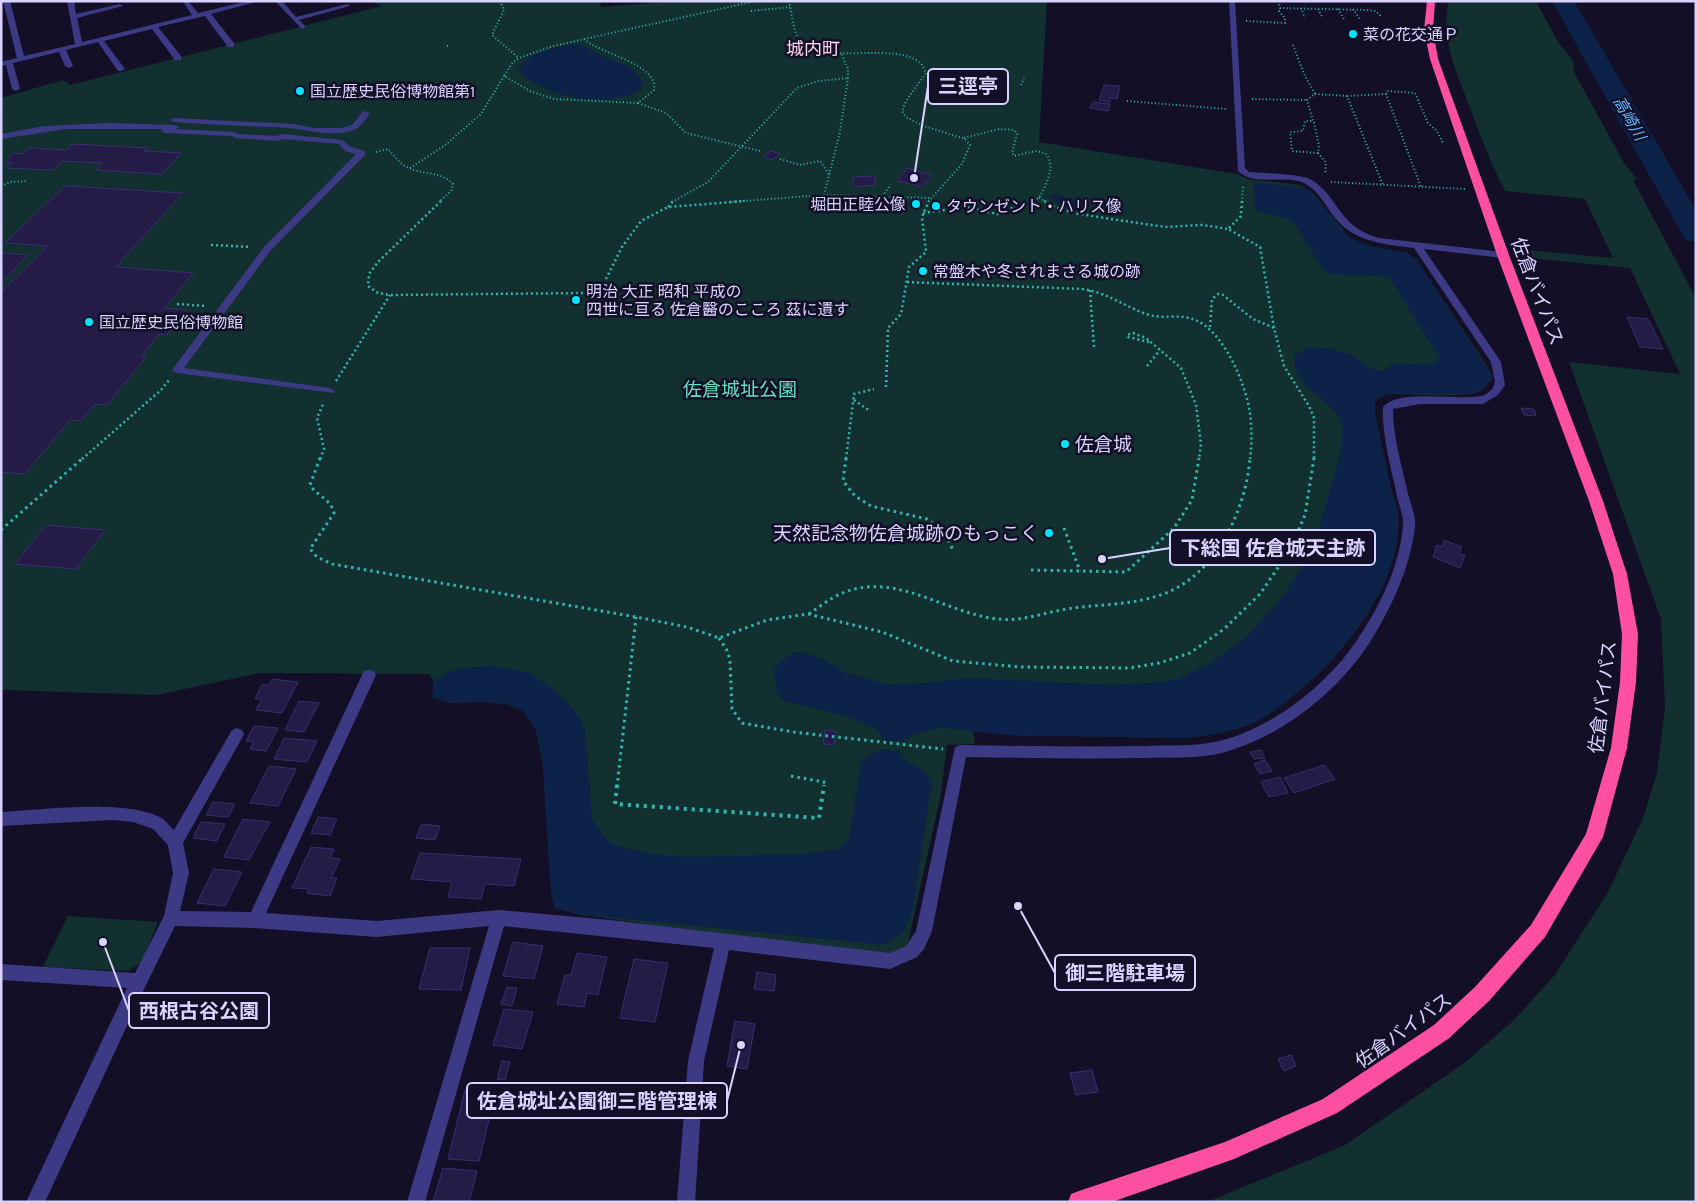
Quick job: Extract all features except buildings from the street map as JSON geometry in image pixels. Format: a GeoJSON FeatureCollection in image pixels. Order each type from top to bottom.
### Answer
{"type":"FeatureCollection","features":[{"type":"Feature","properties":{"kind":"highway","name":"佐倉バイパス"},"geometry":{"type":"LineString","coordinates":[[1079,1202],[1227,1152],[1330,1106],[1441,1032],[1482,994],[1538,931],[1594,837],[1619,748],[1628,682],[1630,634],[1620,574],[1599,510],[1503,255],[1428,40],[1431,1]]}},
{"type":"Feature","properties":{"kind":"street"},"geometry":{"type":"LineString","coordinates":[[6,1],[21,59]]}},
{"type":"Feature","properties":{"kind":"street"},"geometry":{"type":"LineString","coordinates":[[70,1],[79,45]]}},
{"type":"Feature","properties":{"kind":"street"},"geometry":{"type":"LineString","coordinates":[[16,89],[5,63],[256,1]]}},
{"type":"Feature","properties":{"kind":"street"},"geometry":{"type":"LineString","coordinates":[[278,1],[302,27]]}},
{"type":"Feature","properties":{"kind":"street"},"geometry":{"type":"LineString","coordinates":[[1232,1],[1241,169],[1246,174],[1305,180],[1319,189],[1353,233],[1378,241],[1503,255]]}},
{"type":"Feature","properties":{"kind":"street"},"geometry":{"type":"LineString","coordinates":[[187,3],[196,16]]}},
{"type":"Feature","properties":{"kind":"street"},"geometry":{"type":"LineString","coordinates":[[74,17],[120,6]]}},
{"type":"Feature","properties":{"kind":"street"},"geometry":{"type":"LineString","coordinates":[[295,19],[347,6]]}},
{"type":"Feature","properties":{"kind":"street"},"geometry":{"type":"LineString","coordinates":[[207,14],[231,45]]}},
{"type":"Feature","properties":{"kind":"street"},"geometry":{"type":"LineString","coordinates":[[1,24],[12,21]]}},
{"type":"Feature","properties":{"kind":"street"},"geometry":{"type":"LineString","coordinates":[[154,27],[178,58]]}},
{"type":"Feature","properties":{"kind":"street"},"geometry":{"type":"LineString","coordinates":[[100,40],[121,69]]}},
{"type":"Feature","properties":{"kind":"street"},"geometry":{"type":"LineString","coordinates":[[62,49],[69,66]]}},
{"type":"Feature","properties":{"kind":"street"},"geometry":{"type":"LineString","coordinates":[[174,120],[343,130],[354,127],[366,113]]}},
{"type":"Feature","properties":{"kind":"street"},"geometry":{"type":"LineString","coordinates":[[1,137],[63,125],[98,124],[352,137]]}},
{"type":"Feature","properties":{"kind":"street"},"geometry":{"type":"LineString","coordinates":[[165,131],[234,134],[236,136],[277,139],[283,136],[342,142],[348,149],[362,153],[268,248],[177,370],[330,391]]}},
{"type":"Feature","properties":{"kind":"street"},"geometry":{"type":"LineString","coordinates":[[171,918],[255,920],[377,929],[499,918],[610,928],[890,961],[906,957],[919,946],[924,931],[960,751],[1124,752],[1178,751],[1220,747],[1263,730],[1306,703],[1333,680],[1357,651],[1375,623],[1392,587],[1410,524],[1391,441],[1388,407],[1395,403],[1409,401],[1483,400],[1494,395],[1500,387],[1501,378],[1496,362],[1417,246]]}},
{"type":"Feature","properties":{"kind":"street"},"geometry":{"type":"LineString","coordinates":[[255,920],[369,675]]}},
{"type":"Feature","properties":{"kind":"street"},"geometry":{"type":"LineString","coordinates":[[176,842],[237,734]]}},
{"type":"Feature","properties":{"kind":"street"},"geometry":{"type":"LineString","coordinates":[[1,819],[112,813],[133,815],[158,824],[176,842],[181,874],[171,918],[139,981],[35,1202]]}},
{"type":"Feature","properties":{"kind":"street"},"geometry":{"type":"LineString","coordinates":[[416,1202],[499,918]]}},
{"type":"Feature","properties":{"kind":"street"},"geometry":{"type":"LineString","coordinates":[[686,1202],[696,1060],[724,942]]}},
{"type":"Feature","properties":{"kind":"street"},"geometry":{"type":"LineString","coordinates":[[1,972],[139,981]]}},
{"type":"Feature","properties":{"kind":"path"},"geometry":{"type":"LineString","coordinates":[[500,1],[504,10],[492,35],[518,58]]}},
{"type":"Feature","properties":{"kind":"path"},"geometry":{"type":"LineString","coordinates":[[410,168],[444,146],[481,114],[513,62],[518,58],[553,46],[756,1]]}},
{"type":"Feature","properties":{"kind":"path"},"geometry":{"type":"LineString","coordinates":[[789,1],[796,34],[805,45],[821,51],[895,55],[913,58],[923,64],[926,74],[924,80],[906,100],[902,108],[904,116],[918,124],[969,141],[969,151],[941,189],[930,198],[923,213],[922,220],[926,252],[910,264],[901,314],[888,328],[886,387]]}},
{"type":"Feature","properties":{"kind":"path"},"geometry":{"type":"LineString","coordinates":[[1232,20],[1285,23],[1278,1]]}},
{"type":"Feature","properties":{"kind":"path"},"geometry":{"type":"LineString","coordinates":[[751,11],[790,7]]}},
{"type":"Feature","properties":{"kind":"path"},"geometry":{"type":"LineString","coordinates":[[1280,8],[1338,8],[1375,11],[1380,15],[1380,18]]}},
{"type":"Feature","properties":{"kind":"path"},"geometry":{"type":"LineString","coordinates":[[1301,8],[1305,18]]}},
{"type":"Feature","properties":{"kind":"path"},"geometry":{"type":"LineString","coordinates":[[1338,8],[1344,19]]}},
{"type":"Feature","properties":{"kind":"path"},"geometry":{"type":"LineString","coordinates":[[1318,9],[1322,17]]}},
{"type":"Feature","properties":{"kind":"path"},"geometry":{"type":"LineString","coordinates":[[1353,9],[1360,19]]}},
{"type":"Feature","properties":{"kind":"path"},"geometry":{"type":"LineString","coordinates":[[584,39],[601,51],[635,64],[646,71],[655,83],[656,88],[638,103]]}},
{"type":"Feature","properties":{"kind":"path"},"geometry":{"type":"LineString","coordinates":[[1293,45],[1304,74],[1315,94]]}},
{"type":"Feature","properties":{"kind":"path"},"geometry":{"type":"LineString","coordinates":[[824,195],[840,132],[848,78],[848,69],[841,53]]}},
{"type":"Feature","properties":{"kind":"path"},"geometry":{"type":"LineString","coordinates":[[504,76],[530,91],[554,99],[638,103],[666,113],[686,133],[760,152]]}},
{"type":"Feature","properties":{"kind":"path"},"geometry":{"type":"LineString","coordinates":[[362,153],[388,149],[402,164],[446,178],[453,184],[451,191],[378,262],[369,274],[368,286],[372,291],[390,295],[585,293],[600,287],[604,283],[622,247],[641,221],[708,182],[797,88],[818,81],[848,78]]}},
{"type":"Feature","properties":{"kind":"path"},"geometry":{"type":"LineString","coordinates":[[1021,85],[1024,78]]}},
{"type":"Feature","properties":{"kind":"path"},"geometry":{"type":"LineString","coordinates":[[1236,99],[1307,100],[1315,94],[1347,96],[1386,94],[1387,91],[1416,93],[1428,123],[1437,131],[1443,143]]}},
{"type":"Feature","properties":{"kind":"path"},"geometry":{"type":"LineString","coordinates":[[1386,94],[1421,187]]}},
{"type":"Feature","properties":{"kind":"path"},"geometry":{"type":"LineString","coordinates":[[1347,96],[1383,185]]}},
{"type":"Feature","properties":{"kind":"path"},"geometry":{"type":"LineString","coordinates":[[1127,101],[1136,100],[1237,111]]}},
{"type":"Feature","properties":{"kind":"path"},"geometry":{"type":"LineString","coordinates":[[1307,100],[1314,118],[1311,122]]}},
{"type":"Feature","properties":{"kind":"path"},"geometry":{"type":"LineString","coordinates":[[1318,153],[1292,151],[1290,132],[1303,131],[1304,121],[1314,123],[1319,145],[1318,153],[1326,163],[1325,174]]}},
{"type":"Feature","properties":{"kind":"path"},"geometry":{"type":"LineString","coordinates":[[923,213],[966,207],[997,214],[1039,198],[1050,170],[1050,162],[1046,154],[1039,151],[1020,157],[1014,156],[1012,153],[1017,132],[1010,128],[964,138]]}},
{"type":"Feature","properties":{"kind":"path"},"geometry":{"type":"LineString","coordinates":[[780,159],[800,165],[820,161],[829,174]]}},
{"type":"Feature","properties":{"kind":"path"},"geometry":{"type":"LineString","coordinates":[[1228,229],[1241,216],[1243,178],[1246,174]]}},
{"type":"Feature","properties":{"kind":"path"},"geometry":{"type":"LineString","coordinates":[[1305,180],[1480,190]]}},
{"type":"Feature","properties":{"kind":"path"},"geometry":{"type":"LineString","coordinates":[[1,186],[11,182],[28,181]]}},
{"type":"Feature","properties":{"kind":"path"},"geometry":{"type":"LineString","coordinates":[[881,197],[891,185]]}},
{"type":"Feature","properties":{"kind":"path"},"geometry":{"type":"LineString","coordinates":[[668,207],[824,195],[930,198]]}},
{"type":"Feature","properties":{"kind":"path"},"geometry":{"type":"LineString","coordinates":[[719,638],[767,620],[808,614],[882,632],[953,661],[1021,667],[1130,668],[1159,663],[1190,652],[1224,629],[1260,594],[1290,550],[1305,515],[1314,461],[1314,418],[1309,406],[1295,387],[1284,366],[1274,328],[1260,247],[1228,229],[1202,225],[1165,227],[1074,213],[1055,207],[1039,198]]}},
{"type":"Feature","properties":{"kind":"path"},"geometry":{"type":"LineString","coordinates":[[211,246],[268,248]]}},
{"type":"Feature","properties":{"kind":"path"},"geometry":{"type":"LineString","coordinates":[[808,614],[840,594],[854,589],[880,587],[999,620],[1017,619],[1072,608],[1150,598],[1170,591],[1191,580],[1205,564],[1230,527],[1244,496],[1250,464],[1251,436],[1243,386],[1235,368],[1210,327],[1195,319],[1147,315],[1105,293],[1090,290],[1062,287],[907,282]]}},
{"type":"Feature","properties":{"kind":"path"},"geometry":{"type":"LineString","coordinates":[[1090,290],[1094,347]]}},
{"type":"Feature","properties":{"kind":"path"},"geometry":{"type":"LineString","coordinates":[[1210,327],[1212,299],[1218,294],[1223,295],[1267,327],[1274,328]]}},
{"type":"Feature","properties":{"kind":"path"},"geometry":{"type":"LineString","coordinates":[[390,295],[330,391],[317,418],[324,450],[310,485],[313,492],[329,501],[334,513],[312,543],[310,549],[318,558],[348,568],[636,616],[687,627],[719,638],[728,652],[733,713],[742,723],[793,732],[960,751]]}},
{"type":"Feature","properties":{"kind":"path"},"geometry":{"type":"LineString","coordinates":[[177,304],[224,308]]}},
{"type":"Feature","properties":{"kind":"path"},"geometry":{"type":"LineString","coordinates":[[1031,570],[1126,572],[1174,528],[1192,500],[1201,444],[1196,405],[1181,368],[1146,338],[1133,333],[1127,334],[1128,337],[1149,342]]}},
{"type":"Feature","properties":{"kind":"path"},"geometry":{"type":"LineString","coordinates":[[1146,366],[1160,350]]}},
{"type":"Feature","properties":{"kind":"path"},"geometry":{"type":"LineString","coordinates":[[1,530],[161,390],[177,370]]}},
{"type":"Feature","properties":{"kind":"path"},"geometry":{"type":"LineString","coordinates":[[874,389],[854,394],[843,481],[855,496],[871,506],[927,519],[945,533],[954,552]]}},
{"type":"Feature","properties":{"kind":"path"},"geometry":{"type":"LineString","coordinates":[[854,400],[870,411]]}},
{"type":"Feature","properties":{"kind":"path"},"geometry":{"type":"LineString","coordinates":[[1064,528],[1080,571]]}},
{"type":"Feature","properties":{"kind":"path"},"geometry":{"type":"LineString","coordinates":[[636,616],[615,804],[819,818],[824,782],[790,776]]}},
{"type":"Feature","properties":{"kind":"green space","name":"佐倉城址公園"},"geometry":{"type":"Polygon","coordinates":[[[372,1],[600,1],[601,7],[677,1],[1047,1],[1039,142],[1237,174],[1248,179],[1300,185],[1312,192],[1350,238],[1370,246],[1407,253],[1416,259],[1493,377],[1482,389],[1470,394],[1388,394],[1376,399],[1376,418],[1398,514],[1397,541],[1390,568],[1379,594],[1345,644],[1305,686],[1269,714],[1253,723],[1235,729],[1216,734],[1179,738],[1008,735],[973,730],[975,744],[947,745],[941,794],[908,943],[893,960],[576,914],[555,908],[551,893],[543,765],[536,730],[523,711],[506,704],[483,702],[449,703],[432,697],[434,682],[429,674],[260,673],[157,695],[1,690],[1,98],[63,80],[70,85],[382,6],[372,1]]]}},
{"type":"Feature","properties":{"kind":"green space"},"geometry":{"type":"Polygon","coordinates":[[[1449,1],[1536,1],[1558,42],[1573,60],[1574,72],[1624,163],[1637,179],[1633,180],[1696,298],[1696,1202],[1207,1202],[1345,1145],[1463,1064],[1514,1020],[1554,976],[1607,894],[1643,818],[1657,773],[1665,708],[1661,619],[1569,362],[1680,374],[1630,268],[1530,258],[1527,250],[1613,258],[1585,199],[1505,191],[1483,143],[1456,72],[1448,44],[1447,16],[1449,1]]]}},
{"type":"Feature","properties":{"kind":"green space"},"geometry":{"type":"Polygon","coordinates":[[[68,916],[158,922],[142,962],[128,971],[43,967],[68,916]]]}},
{"type":"Feature","properties":{"kind":"water"},"geometry":{"type":"Polygon","coordinates":[[[581,44],[595,53],[628,66],[635,71],[643,82],[642,88],[629,95],[613,99],[579,98],[545,88],[530,80],[519,71],[527,59],[545,51],[581,44]]]}},
{"type":"Feature","properties":{"kind":"water"},"geometry":{"type":"Polygon","coordinates":[[[1254,183],[1300,187],[1310,190],[1350,238],[1370,246],[1407,253],[1416,259],[1493,377],[1482,390],[1472,394],[1388,394],[1376,399],[1376,418],[1398,514],[1397,541],[1390,567],[1379,594],[1364,620],[1346,644],[1305,686],[1257,721],[1226,732],[1179,738],[1008,735],[941,728],[917,733],[900,742],[881,739],[881,735],[874,728],[849,717],[784,701],[777,692],[775,668],[784,658],[795,652],[809,654],[822,659],[846,673],[886,684],[925,683],[967,678],[1112,685],[1161,682],[1177,679],[1209,664],[1245,638],[1278,603],[1313,551],[1339,459],[1343,433],[1342,424],[1337,415],[1305,384],[1299,375],[1295,365],[1295,354],[1312,347],[1333,349],[1352,355],[1369,368],[1381,371],[1394,364],[1424,365],[1440,359],[1390,278],[1325,272],[1294,223],[1284,218],[1255,210],[1254,183]]]}},
{"type":"Feature","properties":{"kind":"water"},"geometry":{"type":"Polygon","coordinates":[[[1053,194],[1076,200],[1083,205],[1075,208],[1061,205],[1050,197],[1053,194]]]}},
{"type":"Feature","properties":{"kind":"water"},"geometry":{"type":"Polygon","coordinates":[[[493,666],[530,673],[553,689],[570,705],[585,730],[592,819],[612,844],[648,854],[688,857],[804,854],[840,849],[850,836],[861,762],[880,749],[900,752],[902,758],[920,768],[932,781],[912,913],[903,932],[885,945],[576,914],[555,908],[551,893],[543,765],[536,730],[523,711],[506,704],[483,702],[449,703],[432,697],[434,682],[447,673],[462,669],[493,666]]]}},
{"type":"Feature","properties":{"kind":"waterway","name":"高崎川"},"geometry":{"type":"LineString","coordinates":[[1563,1],[1696,234]]}},
{"type":"Feature","properties":{"kind":"place","name":"菜の花交通Ｐ"},"geometry":{"type":"Point","coordinates":[1353,34]}},
{"type":"Feature","properties":{"kind":"place","name":"国立歴史民俗博物館第1"},"geometry":{"type":"Point","coordinates":[300,91]}},
{"type":"Feature","properties":{"kind":"place","name":"三逕亭"},"geometry":{"type":"Point","coordinates":[914,178]}},
{"type":"Feature","properties":{"kind":"place","name":"堀田正睦公像"},"geometry":{"type":"Point","coordinates":[916,204]}},
{"type":"Feature","properties":{"kind":"place","name":"タウンゼント・ハリス像"},"geometry":{"type":"Point","coordinates":[936,206]}},
{"type":"Feature","properties":{"kind":"place","name":"常盤木や冬されまさる城の跡"},"geometry":{"type":"Point","coordinates":[923,271]}},
{"type":"Feature","properties":{"kind":"place","name":"明治 大正 昭和 平成の 四世に亘る 佐倉醫のこころ 茲に遺す"},"geometry":{"type":"Point","coordinates":[576,300]}},
{"type":"Feature","properties":{"kind":"place","name":"国立歴史民俗博物館"},"geometry":{"type":"Point","coordinates":[89,322]}},
{"type":"Feature","properties":{"kind":"place","name":"佐倉城"},"geometry":{"type":"Point","coordinates":[1065,444]}},
{"type":"Feature","properties":{"kind":"place","name":"天然記念物佐倉城跡のもっこく"},"geometry":{"type":"Point","coordinates":[1049,533]}},
{"type":"Feature","properties":{"kind":"place","name":"下総国 佐倉城天主跡"},"geometry":{"type":"Point","coordinates":[1102,559]}},
{"type":"Feature","properties":{"kind":"place","name":"御三階駐車場"},"geometry":{"type":"Point","coordinates":[1018,906]}},
{"type":"Feature","properties":{"kind":"place","name":"西根古谷公園"},"geometry":{"type":"Point","coordinates":[103,942]}},
{"type":"Feature","properties":{"kind":"place","name":"佐倉城址公園御三階管理棟"},"geometry":{"type":"Point","coordinates":[741,1045]}},
{"type":"Feature","properties":{"kind":"district","name":"城内町"},"geometry":{"type":"Point","coordinates":[813,49]}}]}
